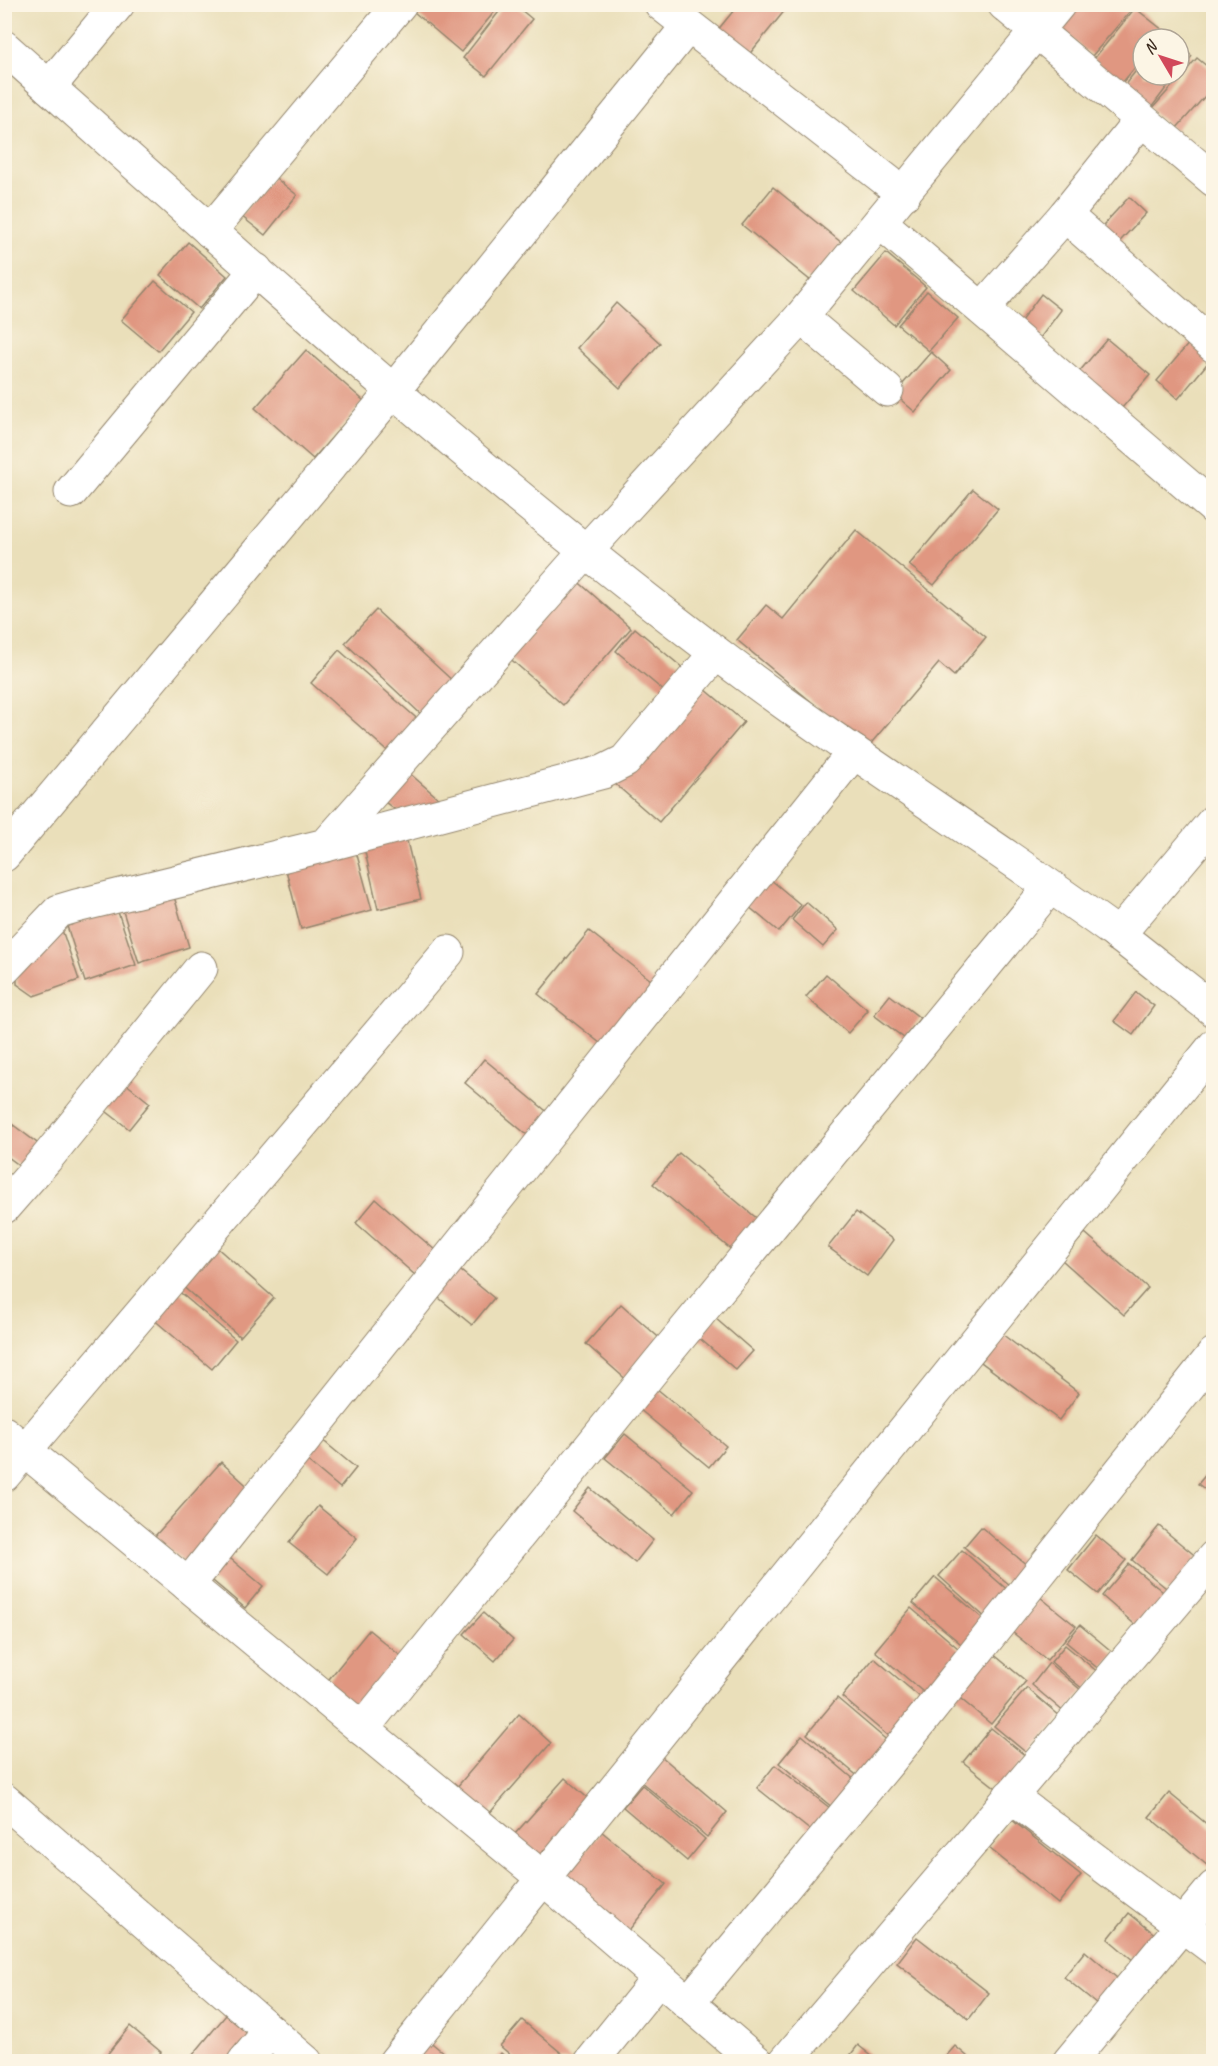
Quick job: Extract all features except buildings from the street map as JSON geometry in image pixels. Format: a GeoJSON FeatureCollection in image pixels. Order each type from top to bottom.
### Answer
{"type":"FeatureCollection","features":[{"type":"Feature","properties":{"kind":"street"},"geometry":{"type":"LineString","coordinates":[[49,87],[118,4]]}},
{"type":"Feature","properties":{"kind":"street"},"geometry":{"type":"LineString","coordinates":[[210,231],[400,4]]}},
{"type":"Feature","properties":{"kind":"street"},"geometry":{"type":"LineString","coordinates":[[661,4],[904,194]]}},
{"type":"Feature","properties":{"kind":"street"},"geometry":{"type":"LineString","coordinates":[[1004,4],[1214,180]]}},
{"type":"Feature","properties":{"kind":"street"},"geometry":{"type":"LineString","coordinates":[[326,845],[586,550],[801,317],[1059,4]]}},
{"type":"Feature","properties":{"kind":"street"},"geometry":{"type":"LineString","coordinates":[[4,855],[393,391],[688,26]]}},
{"type":"Feature","properties":{"kind":"street"},"geometry":{"type":"LineString","coordinates":[[4,47],[393,391],[586,550],[716,653],[1118,935],[1214,1010]]}},
{"type":"Feature","properties":{"kind":"street"},"geometry":{"type":"LineString","coordinates":[[982,309],[1065,215],[1141,120]]}},
{"type":"Feature","properties":{"kind":"street"},"geometry":{"type":"LineString","coordinates":[[1065,215],[1214,346]]}},
{"type":"Feature","properties":{"kind":"street"},"geometry":{"type":"LineString","coordinates":[[880,222],[1214,508]]}},
{"type":"Feature","properties":{"kind":"street"},"geometry":{"type":"LineString","coordinates":[[71,492],[256,270]]}},
{"type":"Feature","properties":{"kind":"street"},"geometry":{"type":"LineString","coordinates":[[801,317],[887,390]]}},
{"type":"Feature","properties":{"kind":"street"},"geometry":{"type":"LineString","coordinates":[[5,967],[59,912],[76,906],[326,845],[603,772],[625,761],[716,653]]}},
{"type":"Feature","properties":{"kind":"street"},"geometry":{"type":"LineString","coordinates":[[188,1586],[854,752]]}},
{"type":"Feature","properties":{"kind":"street"},"geometry":{"type":"LineString","coordinates":[[1118,935],[1214,821]]}},
{"type":"Feature","properties":{"kind":"street"},"geometry":{"type":"LineString","coordinates":[[362,1730],[652,1371],[1050,887]]}},
{"type":"Feature","properties":{"kind":"street"},"geometry":{"type":"LineString","coordinates":[[4,1475],[15,1441],[448,952]]}},
{"type":"Feature","properties":{"kind":"street"},"geometry":{"type":"LineString","coordinates":[[4,1207],[46,1159],[201,968]]}},
{"type":"Feature","properties":{"kind":"street"},"geometry":{"type":"LineString","coordinates":[[395,2061],[1214,1046]]}},
{"type":"Feature","properties":{"kind":"street"},"geometry":{"type":"LineString","coordinates":[[687,2003],[891,1759],[1214,1354]]}},
{"type":"Feature","properties":{"kind":"street"},"geometry":{"type":"LineString","coordinates":[[15,1441],[543,1878],[658,1979],[757,2061]]}},
{"type":"Feature","properties":{"kind":"street"},"geometry":{"type":"LineString","coordinates":[[785,2061],[1214,1557]]}},
{"type":"Feature","properties":{"kind":"street"},"geometry":{"type":"LineString","coordinates":[[1010,1796],[1214,1949]]}},
{"type":"Feature","properties":{"kind":"street"},"geometry":{"type":"LineString","coordinates":[[4,1800],[306,2061]]}},
{"type":"Feature","properties":{"kind":"street"},"geometry":{"type":"LineString","coordinates":[[1069,2061],[1214,1887]]}},
{"type":"Feature","properties":{"kind":"street"},"geometry":{"type":"LineString","coordinates":[[591,2061],[658,1979]]}},
{"type":"Feature","properties":{"kind":"street"},"geometry":{"type":"LineString","coordinates":[[244,2061],[270,2031]]}}]}
